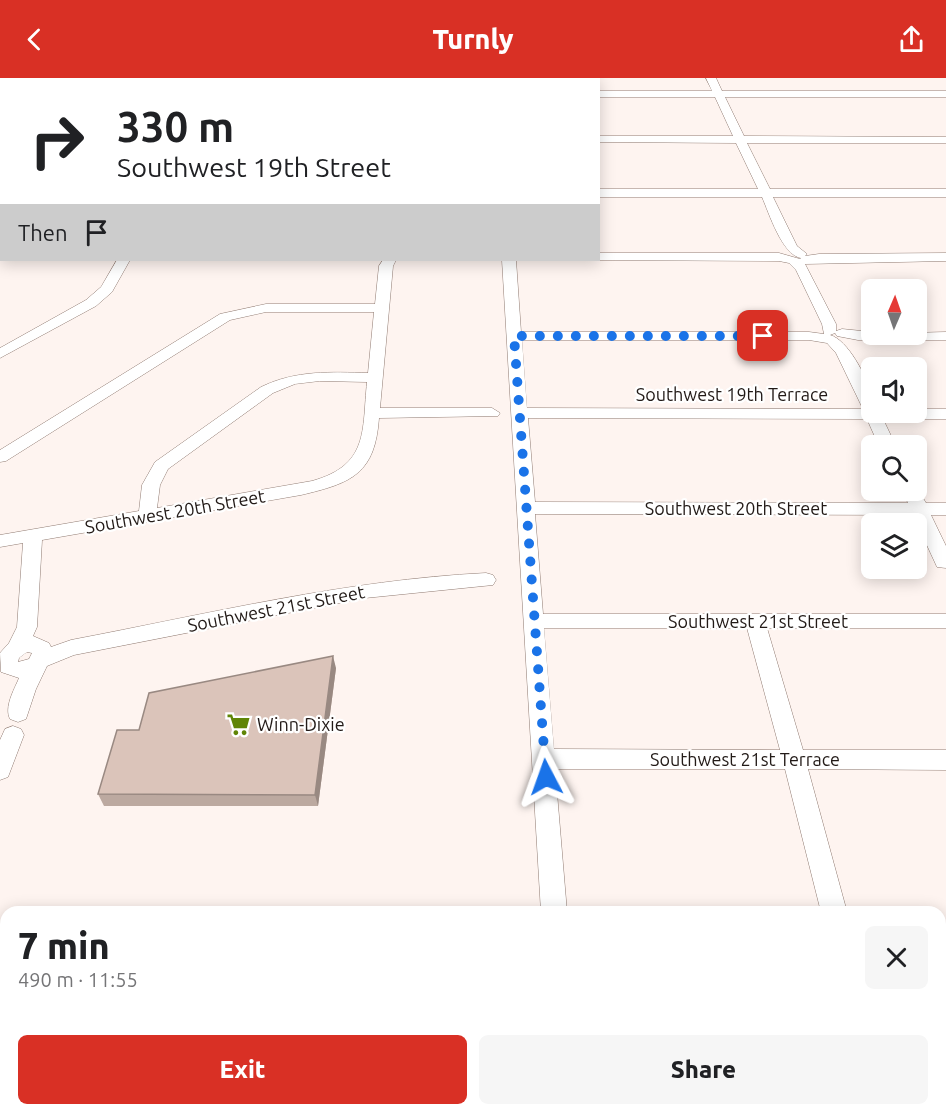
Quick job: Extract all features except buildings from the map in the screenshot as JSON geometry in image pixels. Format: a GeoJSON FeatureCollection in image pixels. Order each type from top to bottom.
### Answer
{"type":"FeatureCollection","features":[{"type":"Feature","properties":{"kind":"street"},"geometry":{"type":"LineString","coordinates":[[711,78],[861,387]]}},
{"type":"Feature","properties":{"kind":"street"},"geometry":{"type":"LineString","coordinates":[[932,84],[944,96]]}},
{"type":"Feature","properties":{"kind":"street"},"geometry":{"type":"LineString","coordinates":[[600,94],[944,96]]}},
{"type":"Feature","properties":{"kind":"street"},"geometry":{"type":"LineString","coordinates":[[600,139],[946,140]]}},
{"type":"Feature","properties":{"kind":"street"},"geometry":{"type":"LineString","coordinates":[[600,193],[946,193]]}},
{"type":"Feature","properties":{"kind":"street"},"geometry":{"type":"LineString","coordinates":[[600,257],[946,257]]}},
{"type":"Feature","properties":{"kind":"street"},"geometry":{"type":"LineString","coordinates":[[0,354],[97,299],[110,284],[122,261]]}},
{"type":"Feature","properties":{"kind":"street"},"geometry":{"type":"LineString","coordinates":[[386,261],[372,413],[492,413]]}},
{"type":"Feature","properties":{"kind":"street"},"geometry":{"type":"LineString","coordinates":[[509,261],[554,906]]}},
{"type":"Feature","properties":{"kind":"street"},"geometry":{"type":"LineString","coordinates":[[0,457],[211,324],[240,312],[266,308],[382,308]]}},
{"type":"Feature","properties":{"kind":"street"},"geometry":{"type":"LineString","coordinates":[[514,336],[946,336]]}},
{"type":"Feature","properties":{"kind":"street"},"geometry":{"type":"LineString","coordinates":[[147,516],[151,485],[165,462],[273,387],[309,378],[376,378]]}},
{"type":"Feature","properties":{"kind":"street","name":"Southwest 19th Terrace"},"geometry":{"type":"LineString","coordinates":[[519,413],[861,412]]}},
{"type":"Feature","properties":{"kind":"street","name":"Southwest 20th Street"},"geometry":{"type":"LineString","coordinates":[[0,541],[301,489],[332,481],[348,473],[366,454],[372,413]]}},
{"type":"Feature","properties":{"kind":"street","name":"Southwest 19th Terrace"},"geometry":{"type":"LineString","coordinates":[[927,413],[946,414]]}},
{"type":"Feature","properties":{"kind":"street"},"geometry":{"type":"LineString","coordinates":[[916,501],[944,562]]}},
{"type":"Feature","properties":{"kind":"street","name":"Southwest 20th Street"},"geometry":{"type":"LineString","coordinates":[[526,508],[946,508]]}},
{"type":"Feature","properties":{"kind":"street"},"geometry":{"type":"LineString","coordinates":[[0,770],[18,713],[18,687],[33,535]]}},
{"type":"Feature","properties":{"kind":"street","name":"Southwest 21st Street"},"geometry":{"type":"LineString","coordinates":[[21,655],[67,649],[355,592],[427,583],[486,580]]}},
{"type":"Feature","properties":{"kind":"street","name":"Southwest 21st Street"},"geometry":{"type":"LineString","coordinates":[[535,621],[946,621]]}},
{"type":"Feature","properties":{"kind":"street"},"geometry":{"type":"LineString","coordinates":[[755,621],[789,733],[832,906]]}},
{"type":"Feature","properties":{"kind":"street","name":"Southwest 21st Terrace"},"geometry":{"type":"LineString","coordinates":[[544,759],[946,760]]}},
{"type":"Feature","properties":{"kind":"place","name":"Winn-Dixie"},"geometry":{"type":"Point","coordinates":[239,724]}},
{"type":"Feature","properties":{"kind":"route"},"geometry":{"type":"LineString","coordinates":[[546,777],[514,336],[763,336]]}}]}
